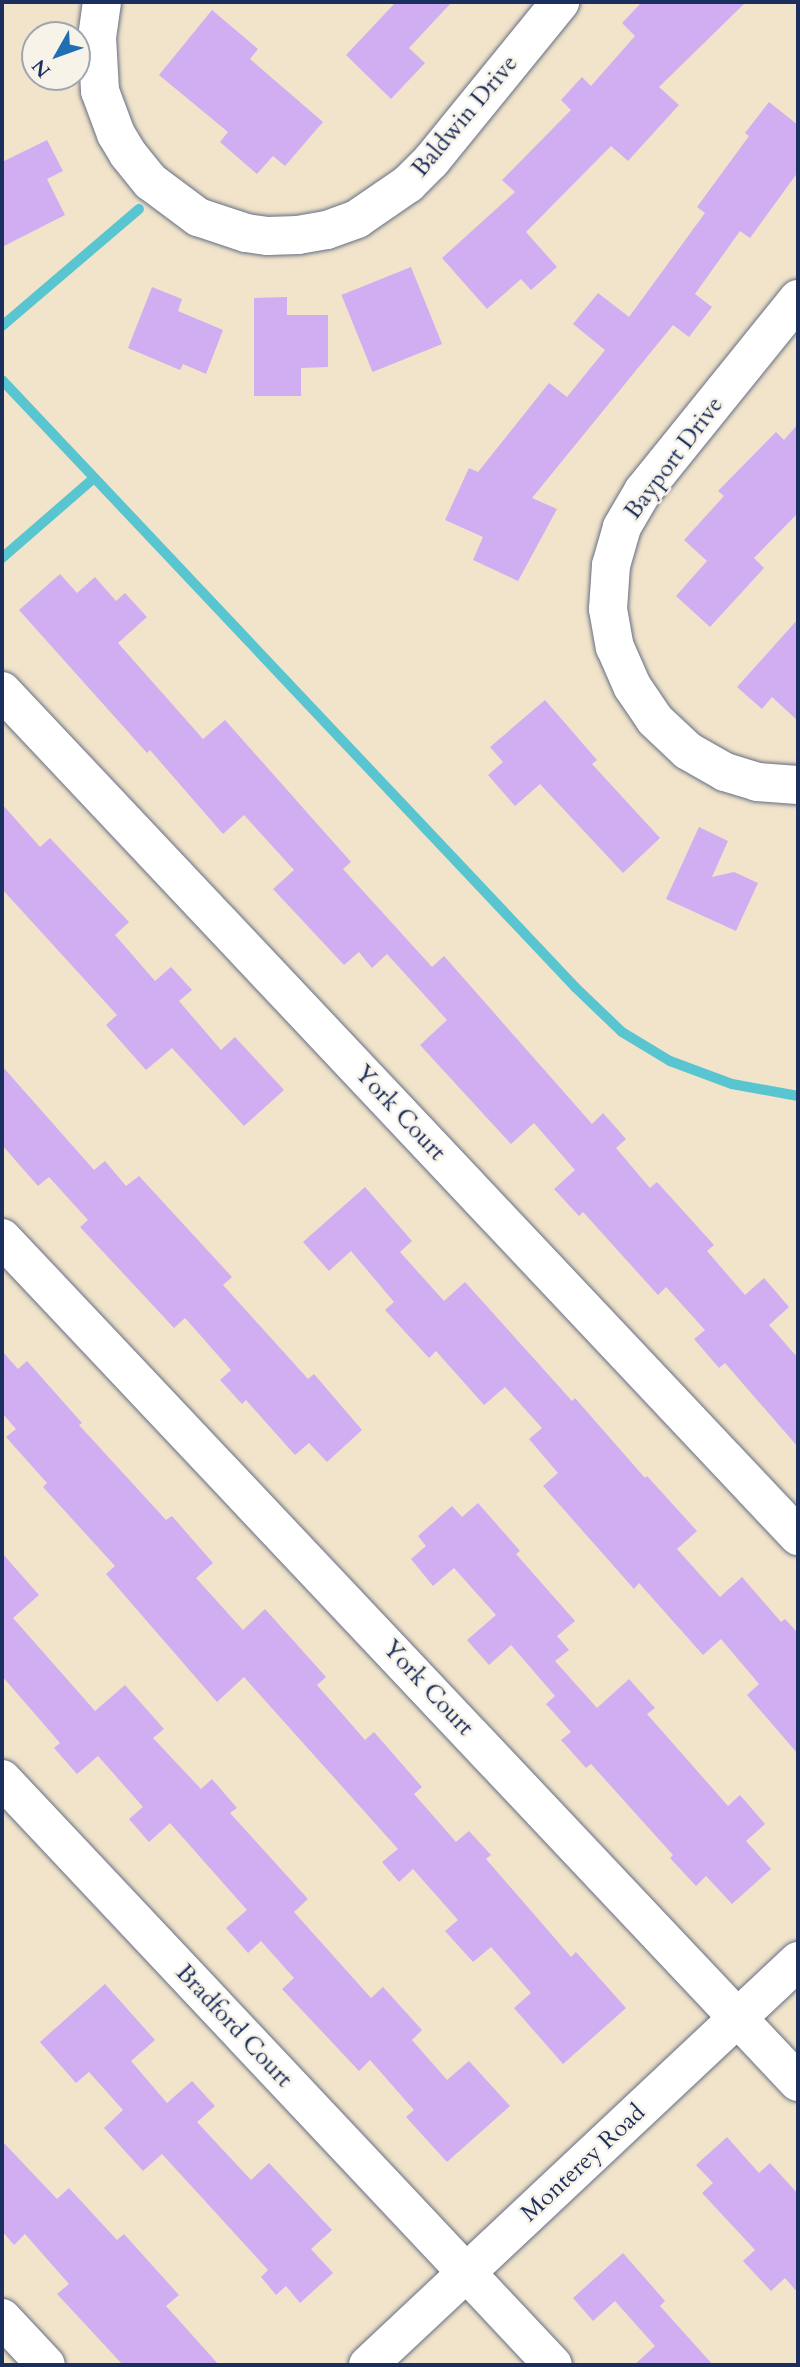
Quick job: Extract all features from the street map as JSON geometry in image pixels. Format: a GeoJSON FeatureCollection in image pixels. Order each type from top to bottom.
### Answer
{"type":"FeatureCollection","features":[{"type":"Feature","properties":{"kind":"street","name":"Baldwin Drive"},"geometry":{"type":"LineString","coordinates":[[102,2],[97,37],[100,91],[116,134],[128,154],[151,183],[198,217],[246,233],[268,236],[307,233],[357,219],[408,184],[431,161],[560,2]]}},
{"type":"Feature","properties":{"kind":"street","name":"Bayport Drive"},"geometry":{"type":"LineString","coordinates":[[798,299],[643,491],[622,527],[611,565],[608,609],[615,647],[632,686],[655,720],[688,751],[725,772],[757,782],[798,785]]}},
{"type":"Feature","properties":{"kind":"street","name":"York Court"},"geometry":{"type":"LineString","coordinates":[[2,691],[798,1536]]}},
{"type":"Feature","properties":{"kind":"street","name":"York Court"},"geometry":{"type":"LineString","coordinates":[[2,1238],[798,2081]]}},
{"type":"Feature","properties":{"kind":"street","name":"Bradford Court"},"geometry":{"type":"LineString","coordinates":[[2,1779],[553,2365]]}},
{"type":"Feature","properties":{"kind":"street","name":"Monterey Road"},"geometry":{"type":"LineString","coordinates":[[368,2365],[798,1961]]}},
{"type":"Feature","properties":{"kind":"street"},"geometry":{"type":"LineString","coordinates":[[2,2318],[46,2365]]}},
{"type":"Feature","properties":{"kind":"building"},"geometry":{"type":"Polygon","coordinates":[[[396,2],[452,2],[409,48],[425,63],[391,99],[346,55],[396,2]]]}},
{"type":"Feature","properties":{"kind":"building"},"geometry":{"type":"Polygon","coordinates":[[[642,2],[746,2],[659,87],[679,105],[628,161],[611,146],[526,232],[557,267],[531,290],[521,279],[487,309],[442,258],[515,192],[502,180],[571,110],[561,100],[582,77],[591,86],[635,36],[622,23],[642,2]]]}},
{"type":"Feature","properties":{"kind":"building"},"geometry":{"type":"Polygon","coordinates":[[[212,10],[258,49],[250,59],[323,122],[285,166],[273,156],[257,174],[220,142],[228,132],[159,75],[212,10]]]}},
{"type":"Feature","properties":{"kind":"building"},"geometry":{"type":"Polygon","coordinates":[[[769,102],[798,125],[798,172],[750,238],[740,231],[695,294],[712,307],[689,337],[673,325],[532,498],[557,509],[518,581],[473,560],[483,537],[445,520],[469,468],[478,472],[549,383],[567,397],[605,350],[573,324],[598,293],[629,317],[705,213],[697,207],[749,136],[745,133],[769,102]]]}},
{"type":"Feature","properties":{"kind":"building"},"geometry":{"type":"Polygon","coordinates":[[[47,140],[63,171],[47,179],[65,215],[2,247],[2,162],[47,140]]]}},
{"type":"Feature","properties":{"kind":"building"},"geometry":{"type":"Polygon","coordinates":[[[411,267],[442,344],[373,372],[341,295],[411,267]]]}},
{"type":"Feature","properties":{"kind":"building"},"geometry":{"type":"Polygon","coordinates":[[[152,287],[182,299],[178,311],[223,330],[206,374],[183,364],[180,370],[128,348],[152,287]]]}},
{"type":"Feature","properties":{"kind":"building"},"geometry":{"type":"Polygon","coordinates":[[[287,297],[287,315],[328,315],[328,367],[301,368],[301,396],[254,396],[254,298],[287,297]]]}},
{"type":"Feature","properties":{"kind":"building"},"geometry":{"type":"Polygon","coordinates":[[[798,424],[798,513],[754,558],[764,568],[710,627],[676,596],[707,561],[684,540],[724,496],[718,491],[776,432],[784,440],[798,424]]]}},
{"type":"Feature","properties":{"kind":"building"},"geometry":{"type":"Polygon","coordinates":[[[60,574],[77,593],[95,577],[116,601],[125,593],[147,617],[118,643],[203,739],[225,720],[351,862],[343,869],[432,967],[444,956],[592,1124],[603,1113],[626,1139],[616,1148],[650,1188],[657,1182],[714,1245],[707,1251],[745,1295],[764,1278],[789,1307],[769,1325],[798,1358],[798,1447],[725,1363],[719,1368],[694,1339],[705,1330],[666,1287],[658,1295],[583,1212],[579,1216],[554,1189],[575,1170],[534,1123],[511,1144],[420,1045],[447,1020],[387,954],[372,968],[359,952],[344,965],[273,889],[294,870],[244,815],[223,834],[150,750],[147,753],[19,610],[60,574]]]}},
{"type":"Feature","properties":{"kind":"building"},"geometry":{"type":"Polygon","coordinates":[[[798,619],[798,721],[772,697],[762,709],[737,687],[798,619]]]}},
{"type":"Feature","properties":{"kind":"building"},"geometry":{"type":"Polygon","coordinates":[[[545,700],[597,760],[592,764],[660,838],[623,873],[540,784],[515,806],[488,775],[503,762],[490,747],[545,700]]]}},
{"type":"Feature","properties":{"kind":"building"},"geometry":{"type":"Polygon","coordinates":[[[2,804],[40,847],[50,838],[129,922],[115,935],[155,981],[171,967],[192,990],[179,1001],[221,1050],[235,1037],[284,1090],[244,1126],[172,1048],[146,1070],[106,1025],[117,1015],[2,889],[2,804]]]}},
{"type":"Feature","properties":{"kind":"building"},"geometry":{"type":"Polygon","coordinates":[[[699,827],[728,841],[712,877],[734,872],[758,883],[736,931],[666,899],[699,827]]]}},
{"type":"Feature","properties":{"kind":"building"},"geometry":{"type":"Polygon","coordinates":[[[2,1066],[94,1170],[105,1161],[126,1186],[139,1176],[232,1277],[223,1285],[308,1379],[314,1374],[362,1430],[327,1462],[309,1443],[295,1455],[246,1400],[242,1404],[220,1380],[231,1370],[185,1318],[174,1328],[80,1227],[88,1220],[49,1177],[38,1186],[2,1145],[2,1066]]]}},
{"type":"Feature","properties":{"kind":"building"},"geometry":{"type":"Polygon","coordinates":[[[365,1187],[412,1241],[400,1252],[444,1301],[465,1282],[572,1401],[575,1398],[645,1478],[647,1476],[697,1531],[677,1549],[720,1597],[742,1577],[781,1622],[785,1619],[798,1633],[798,1754],[747,1695],[759,1684],[721,1639],[703,1655],[639,1583],[634,1589],[543,1486],[558,1473],[529,1439],[542,1428],[505,1387],[484,1405],[436,1351],[429,1358],[385,1310],[394,1302],[351,1251],[329,1271],[303,1242],[365,1187]]]}},
{"type":"Feature","properties":{"kind":"building"},"geometry":{"type":"Polygon","coordinates":[[[2,1351],[18,1369],[27,1361],[82,1423],[79,1425],[166,1520],[172,1516],[213,1563],[196,1578],[243,1630],[265,1609],[326,1677],[317,1685],[365,1740],[374,1732],[422,1787],[414,1794],[456,1842],[469,1831],[491,1855],[486,1859],[571,1957],[576,1952],[626,2008],[563,2064],[514,2008],[531,1993],[491,1947],[473,1962],[445,1931],[458,1920],[413,1869],[399,1882],[382,1862],[398,1849],[244,1677],[217,1702],[106,1574],[115,1566],[43,1487],[47,1483],[6,1437],[16,1429],[2,1413],[2,1351]]]}},
{"type":"Feature","properties":{"kind":"building"},"geometry":{"type":"Polygon","coordinates":[[[478,1503],[520,1551],[516,1554],[575,1621],[557,1636],[569,1650],[555,1661],[597,1708],[629,1679],[655,1708],[647,1714],[728,1806],[740,1795],[765,1824],[746,1841],[771,1869],[732,1904],[706,1876],[696,1886],[670,1858],[673,1855],[591,1764],[586,1768],[561,1740],[571,1732],[546,1704],[555,1696],[511,1645],[489,1665],[467,1640],[496,1615],[454,1568],[433,1586],[411,1559],[426,1546],[418,1536],[452,1506],[462,1517],[478,1503]]]}},
{"type":"Feature","properties":{"kind":"building"},"geometry":{"type":"Polygon","coordinates":[[[2,1553],[39,1595],[13,1618],[95,1711],[125,1685],[164,1729],[153,1738],[201,1789],[212,1779],[237,1808],[230,1813],[308,1899],[294,1912],[371,1998],[383,1987],[422,2030],[412,2040],[447,2080],[469,2061],[510,2106],[447,2162],[406,2117],[414,2110],[370,2060],[359,2071],[282,1989],[294,1978],[261,1941],[248,1953],[226,1928],[247,1910],[170,1823],[149,1842],[129,1819],[143,1807],[98,1756],[77,1774],[54,1748],[60,1743],[2,1676],[2,1553]]]}},
{"type":"Feature","properties":{"kind":"building"},"geometry":{"type":"Polygon","coordinates":[[[105,1984],[155,2040],[131,2061],[167,2103],[192,2081],[215,2106],[197,2122],[251,2180],[269,2163],[332,2230],[311,2249],[333,2273],[300,2303],[286,2286],[276,2295],[261,2277],[268,2270],[162,2154],[143,2171],[104,2128],[123,2110],[89,2072],[76,2083],[40,2042],[105,1984]]]}},
{"type":"Feature","properties":{"kind":"building"},"geometry":{"type":"Polygon","coordinates":[[[727,2137],[759,2173],[770,2163],[798,2194],[798,2293],[785,2278],[771,2291],[743,2261],[755,2250],[702,2193],[713,2183],[696,2165],[727,2137]]]}},
{"type":"Feature","properties":{"kind":"building"},"geometry":{"type":"Polygon","coordinates":[[[2,2141],[57,2199],[69,2188],[117,2240],[124,2234],[179,2295],[166,2306],[219,2365],[123,2365],[57,2294],[69,2284],[25,2234],[14,2245],[2,2231],[2,2141]]]}},
{"type":"Feature","properties":{"kind":"building"},"geometry":{"type":"Polygon","coordinates":[[[623,2253],[665,2301],[660,2306],[713,2365],[634,2365],[655,2346],[615,2301],[593,2321],[573,2298],[623,2253]]]}},
{"type":"Feature","properties":{"kind":"waterway"},"geometry":{"type":"LineString","coordinates":[[2,326],[139,209]]}},
{"type":"Feature","properties":{"kind":"waterway"},"geometry":{"type":"LineString","coordinates":[[2,380],[575,987],[622,1032],[670,1061],[732,1084],[798,1096]]}},
{"type":"Feature","properties":{"kind":"waterway"},"geometry":{"type":"LineString","coordinates":[[2,558],[94,478]]}}]}
